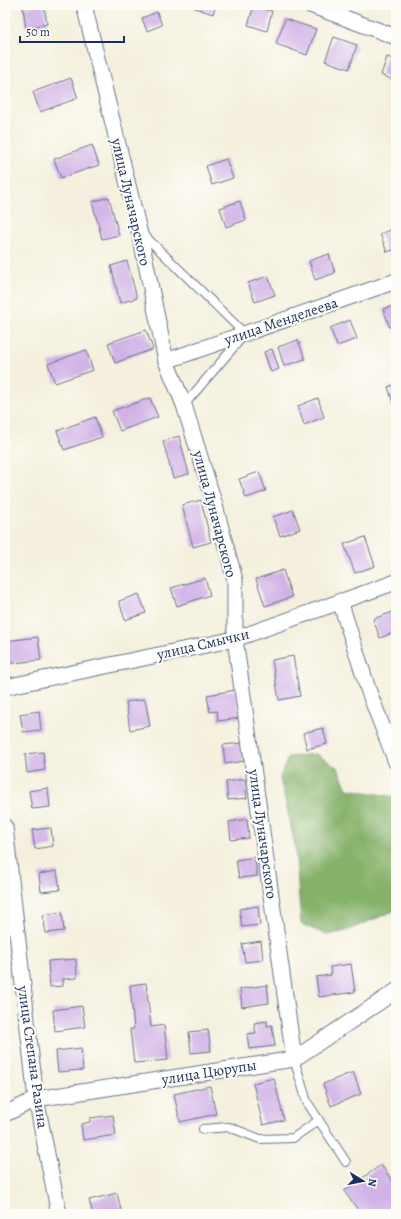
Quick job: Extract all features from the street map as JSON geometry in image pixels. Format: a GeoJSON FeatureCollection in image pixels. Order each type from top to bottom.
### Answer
{"type":"FeatureCollection","features":[{"type":"Feature","properties":{"kind":"street","name":"улица Луначарского"},"geometry":{"type":"LineString","coordinates":[[84,5],[139,230],[166,362],[184,405],[214,502],[234,580],[235,639],[294,1059]]}},
{"type":"Feature","properties":{"kind":"street"},"geometry":{"type":"LineString","coordinates":[[310,5],[396,37]]}},
{"type":"Feature","properties":{"kind":"street","name":"улица Менделеева"},"geometry":{"type":"LineString","coordinates":[[166,362],[396,281]]}},
{"type":"Feature","properties":{"kind":"street","name":"улица Смычки"},"geometry":{"type":"LineString","coordinates":[[5,687],[235,639],[396,582]]}},
{"type":"Feature","properties":{"kind":"street"},"geometry":{"type":"LineString","coordinates":[[340,601],[369,692],[396,762]]}},
{"type":"Feature","properties":{"kind":"street","name":"улица Степана Разина"},"geometry":{"type":"LineString","coordinates":[[5,827],[36,1099],[59,1214]]}},
{"type":"Feature","properties":{"kind":"street","name":"улица Цюрупы"},"geometry":{"type":"LineString","coordinates":[[5,1114],[36,1099],[294,1059],[394,993]]}},
{"type":"Feature","properties":{"kind":"lane"},"geometry":{"type":"LineString","coordinates":[[139,230],[245,334],[184,405]]}},
{"type":"Feature","properties":{"kind":"lane"},"geometry":{"type":"LineString","coordinates":[[294,1059],[307,1102],[346,1162]]}},
{"type":"Feature","properties":{"kind":"lane"},"geometry":{"type":"LineString","coordinates":[[203,1129],[229,1126],[260,1139],[293,1138],[319,1120]]}},
{"type":"Feature","properties":{"kind":"green space"},"geometry":{"type":"Polygon","coordinates":[[[316,754],[338,768],[347,789],[396,797],[396,910],[346,931],[327,935],[301,924],[295,844],[280,778],[288,757],[316,754]]]}},
{"type":"Feature","properties":{"kind":"building"},"geometry":{"type":"Polygon","coordinates":[[[44,5],[47,24],[26,28],[23,8],[44,5]]]}},
{"type":"Feature","properties":{"kind":"building"},"geometry":{"type":"Polygon","coordinates":[[[195,5],[216,5],[213,14],[195,8],[195,5]]]}},
{"type":"Feature","properties":{"kind":"building"},"geometry":{"type":"Polygon","coordinates":[[[254,6],[272,11],[267,31],[248,25],[254,6]]]}},
{"type":"Feature","properties":{"kind":"building"},"geometry":{"type":"Polygon","coordinates":[[[157,12],[162,25],[147,31],[142,18],[157,12]]]}},
{"type":"Feature","properties":{"kind":"building"},"geometry":{"type":"Polygon","coordinates":[[[285,19],[316,29],[307,55],[276,44],[285,19]]]}},
{"type":"Feature","properties":{"kind":"building"},"geometry":{"type":"Polygon","coordinates":[[[334,37],[357,45],[349,69],[325,61],[334,37]]]}},
{"type":"Feature","properties":{"kind":"building"},"geometry":{"type":"Polygon","coordinates":[[[387,57],[396,60],[396,81],[381,75],[387,57]]]}},
{"type":"Feature","properties":{"kind":"building"},"geometry":{"type":"Polygon","coordinates":[[[71,78],[78,98],[40,112],[33,92],[71,78]]]}},
{"type":"Feature","properties":{"kind":"building"},"geometry":{"type":"Polygon","coordinates":[[[92,145],[99,165],[61,178],[54,159],[92,145]]]}},
{"type":"Feature","properties":{"kind":"building"},"geometry":{"type":"Polygon","coordinates":[[[226,159],[233,178],[212,185],[206,166],[226,159]]]}},
{"type":"Feature","properties":{"kind":"building"},"geometry":{"type":"Polygon","coordinates":[[[109,197],[119,235],[102,239],[92,202],[109,197]]]}},
{"type":"Feature","properties":{"kind":"building"},"geometry":{"type":"Polygon","coordinates":[[[240,201],[246,220],[226,227],[220,208],[240,201]]]}},
{"type":"Feature","properties":{"kind":"building"},"geometry":{"type":"Polygon","coordinates":[[[396,228],[396,249],[387,252],[380,234],[396,228]]]}},
{"type":"Feature","properties":{"kind":"building"},"geometry":{"type":"Polygon","coordinates":[[[329,254],[335,273],[315,280],[309,261],[329,254]]]}},
{"type":"Feature","properties":{"kind":"building"},"geometry":{"type":"Polygon","coordinates":[[[127,261],[137,298],[120,303],[111,266],[127,261]]]}},
{"type":"Feature","properties":{"kind":"building"},"geometry":{"type":"Polygon","coordinates":[[[268,276],[275,295],[255,302],[248,283],[268,276]]]}},
{"type":"Feature","properties":{"kind":"building"},"geometry":{"type":"Polygon","coordinates":[[[396,305],[396,326],[390,328],[383,309],[396,305]]]}},
{"type":"Feature","properties":{"kind":"building"},"geometry":{"type":"Polygon","coordinates":[[[350,320],[357,339],[337,346],[330,328],[350,320]]]}},
{"type":"Feature","properties":{"kind":"building"},"geometry":{"type":"Polygon","coordinates":[[[146,330],[153,349],[115,363],[108,343],[146,330]]]}},
{"type":"Feature","properties":{"kind":"building"},"geometry":{"type":"Polygon","coordinates":[[[298,340],[305,359],[284,366],[278,347],[298,340]]]}},
{"type":"Feature","properties":{"kind":"building"},"geometry":{"type":"Polygon","coordinates":[[[272,349],[279,369],[271,372],[264,352],[272,349]]]}},
{"type":"Feature","properties":{"kind":"building"},"geometry":{"type":"Polygon","coordinates":[[[86,350],[93,370],[55,383],[48,364],[86,350]]]}},
{"type":"Feature","properties":{"kind":"building"},"geometry":{"type":"Polygon","coordinates":[[[396,384],[396,405],[394,406],[388,387],[396,384]]]}},
{"type":"Feature","properties":{"kind":"building"},"geometry":{"type":"Polygon","coordinates":[[[150,398],[158,417],[120,431],[112,411],[150,398]]]}},
{"type":"Feature","properties":{"kind":"building"},"geometry":{"type":"Polygon","coordinates":[[[318,398],[324,417],[304,425],[298,406],[318,398]]]}},
{"type":"Feature","properties":{"kind":"building"},"geometry":{"type":"Polygon","coordinates":[[[95,417],[102,437],[64,450],[57,431],[95,417]]]}},
{"type":"Feature","properties":{"kind":"building"},"geometry":{"type":"Polygon","coordinates":[[[179,436],[189,474],[173,478],[163,441],[179,436]]]}},
{"type":"Feature","properties":{"kind":"building"},"geometry":{"type":"Polygon","coordinates":[[[259,472],[266,491],[246,498],[239,479],[259,472]]]}},
{"type":"Feature","properties":{"kind":"building"},"geometry":{"type":"Polygon","coordinates":[[[201,500],[211,542],[193,547],[182,505],[201,500]]]}},
{"type":"Feature","properties":{"kind":"building"},"geometry":{"type":"Polygon","coordinates":[[[293,510],[300,529],[280,536],[273,517],[293,510]]]}},
{"type":"Feature","properties":{"kind":"building"},"geometry":{"type":"Polygon","coordinates":[[[365,537],[375,566],[355,573],[344,544],[365,537]]]}},
{"type":"Feature","properties":{"kind":"building"},"geometry":{"type":"Polygon","coordinates":[[[283,570],[292,597],[265,606],[256,579],[283,570]]]}},
{"type":"Feature","properties":{"kind":"building"},"geometry":{"type":"Polygon","coordinates":[[[205,578],[210,595],[177,606],[171,588],[205,578]]]}},
{"type":"Feature","properties":{"kind":"building"},"geometry":{"type":"Polygon","coordinates":[[[139,594],[146,613],[125,620],[119,601],[139,594]]]}},
{"type":"Feature","properties":{"kind":"building"},"geometry":{"type":"Polygon","coordinates":[[[393,612],[396,619],[396,632],[380,638],[373,619],[393,612]]]}},
{"type":"Feature","properties":{"kind":"building"},"geometry":{"type":"Polygon","coordinates":[[[38,637],[41,660],[5,664],[5,641],[38,637]]]}},
{"type":"Feature","properties":{"kind":"building"},"geometry":{"type":"Polygon","coordinates":[[[293,656],[300,696],[279,700],[272,660],[293,656]]]}},
{"type":"Feature","properties":{"kind":"building"},"geometry":{"type":"Polygon","coordinates":[[[236,690],[240,718],[218,721],[217,711],[210,712],[207,695],[236,690]]]}},
{"type":"Feature","properties":{"kind":"building"},"geometry":{"type":"Polygon","coordinates":[[[145,699],[150,726],[130,730],[126,702],[145,699]]]}},
{"type":"Feature","properties":{"kind":"building"},"geometry":{"type":"Polygon","coordinates":[[[39,711],[41,730],[23,732],[20,714],[39,711]]]}},
{"type":"Feature","properties":{"kind":"building"},"geometry":{"type":"Polygon","coordinates":[[[323,728],[327,744],[307,749],[303,733],[323,728]]]}},
{"type":"Feature","properties":{"kind":"building"},"geometry":{"type":"Polygon","coordinates":[[[242,743],[244,761],[225,764],[223,745],[242,743]]]}},
{"type":"Feature","properties":{"kind":"building"},"geometry":{"type":"Polygon","coordinates":[[[43,752],[45,770],[27,773],[25,754],[43,752]]]}},
{"type":"Feature","properties":{"kind":"building"},"geometry":{"type":"Polygon","coordinates":[[[245,779],[247,798],[228,800],[226,782],[245,779]]]}},
{"type":"Feature","properties":{"kind":"building"},"geometry":{"type":"Polygon","coordinates":[[[48,788],[50,807],[32,809],[29,791],[48,788]]]}},
{"type":"Feature","properties":{"kind":"building"},"geometry":{"type":"Polygon","coordinates":[[[247,819],[249,838],[231,840],[229,822],[247,819]]]}},
{"type":"Feature","properties":{"kind":"building"},"geometry":{"type":"Polygon","coordinates":[[[51,828],[53,846],[35,849],[32,830],[51,828]]]}},
{"type":"Feature","properties":{"kind":"building"},"geometry":{"type":"Polygon","coordinates":[[[255,857],[257,876],[239,878],[236,860],[255,857]]]}},
{"type":"Feature","properties":{"kind":"building"},"geometry":{"type":"Polygon","coordinates":[[[57,871],[60,890],[41,892],[39,874],[57,871]]]}},
{"type":"Feature","properties":{"kind":"building"},"geometry":{"type":"Polygon","coordinates":[[[258,906],[260,925],[242,927],[239,909],[258,906]]]}},
{"type":"Feature","properties":{"kind":"building"},"geometry":{"type":"Polygon","coordinates":[[[62,912],[64,931],[46,933],[43,915],[62,912]]]}},
{"type":"Feature","properties":{"kind":"building"},"geometry":{"type":"Polygon","coordinates":[[[261,941],[263,960],[245,962],[242,944],[261,941]]]}},
{"type":"Feature","properties":{"kind":"building"},"geometry":{"type":"Polygon","coordinates":[[[76,959],[77,978],[63,979],[63,986],[50,987],[48,961],[76,959]]]}},
{"type":"Feature","properties":{"kind":"building"},"geometry":{"type":"Polygon","coordinates":[[[351,964],[355,992],[319,997],[316,977],[331,975],[330,967],[351,964]]]}},
{"type":"Feature","properties":{"kind":"building"},"geometry":{"type":"Polygon","coordinates":[[[146,983],[151,1027],[164,1025],[168,1060],[134,1063],[130,1029],[134,1029],[130,985],[146,983]]]}},
{"type":"Feature","properties":{"kind":"building"},"geometry":{"type":"Polygon","coordinates":[[[267,985],[269,1003],[242,1007],[240,989],[267,985]]]}},
{"type":"Feature","properties":{"kind":"building"},"geometry":{"type":"Polygon","coordinates":[[[82,1006],[85,1027],[55,1031],[53,1010],[82,1006]]]}},
{"type":"Feature","properties":{"kind":"building"},"geometry":{"type":"Polygon","coordinates":[[[267,1021],[267,1026],[272,1025],[275,1046],[249,1049],[247,1034],[256,1033],[254,1023],[267,1021]]]}},
{"type":"Feature","properties":{"kind":"building"},"geometry":{"type":"Polygon","coordinates":[[[208,1030],[211,1051],[191,1053],[189,1032],[208,1030]]]}},
{"type":"Feature","properties":{"kind":"building"},"geometry":{"type":"Polygon","coordinates":[[[81,1048],[83,1070],[58,1072],[56,1051],[81,1048]]]}},
{"type":"Feature","properties":{"kind":"building"},"geometry":{"type":"Polygon","coordinates":[[[353,1072],[361,1094],[331,1106],[323,1084],[353,1072]]]}},
{"type":"Feature","properties":{"kind":"building"},"geometry":{"type":"Polygon","coordinates":[[[274,1078],[284,1120],[263,1125],[253,1083],[274,1078]]]}},
{"type":"Feature","properties":{"kind":"building"},"geometry":{"type":"Polygon","coordinates":[[[210,1086],[216,1114],[180,1122],[174,1094],[210,1086]]]}},
{"type":"Feature","properties":{"kind":"building"},"geometry":{"type":"Polygon","coordinates":[[[113,1115],[116,1135],[83,1140],[81,1124],[90,1122],[90,1118],[113,1115]]]}},
{"type":"Feature","properties":{"kind":"building"},"geometry":{"type":"Polygon","coordinates":[[[381,1165],[396,1186],[396,1214],[361,1214],[344,1191],[381,1165]]]}},
{"type":"Feature","properties":{"kind":"building"},"geometry":{"type":"Polygon","coordinates":[[[117,1193],[122,1214],[93,1214],[89,1200],[117,1193]]]}}]}
